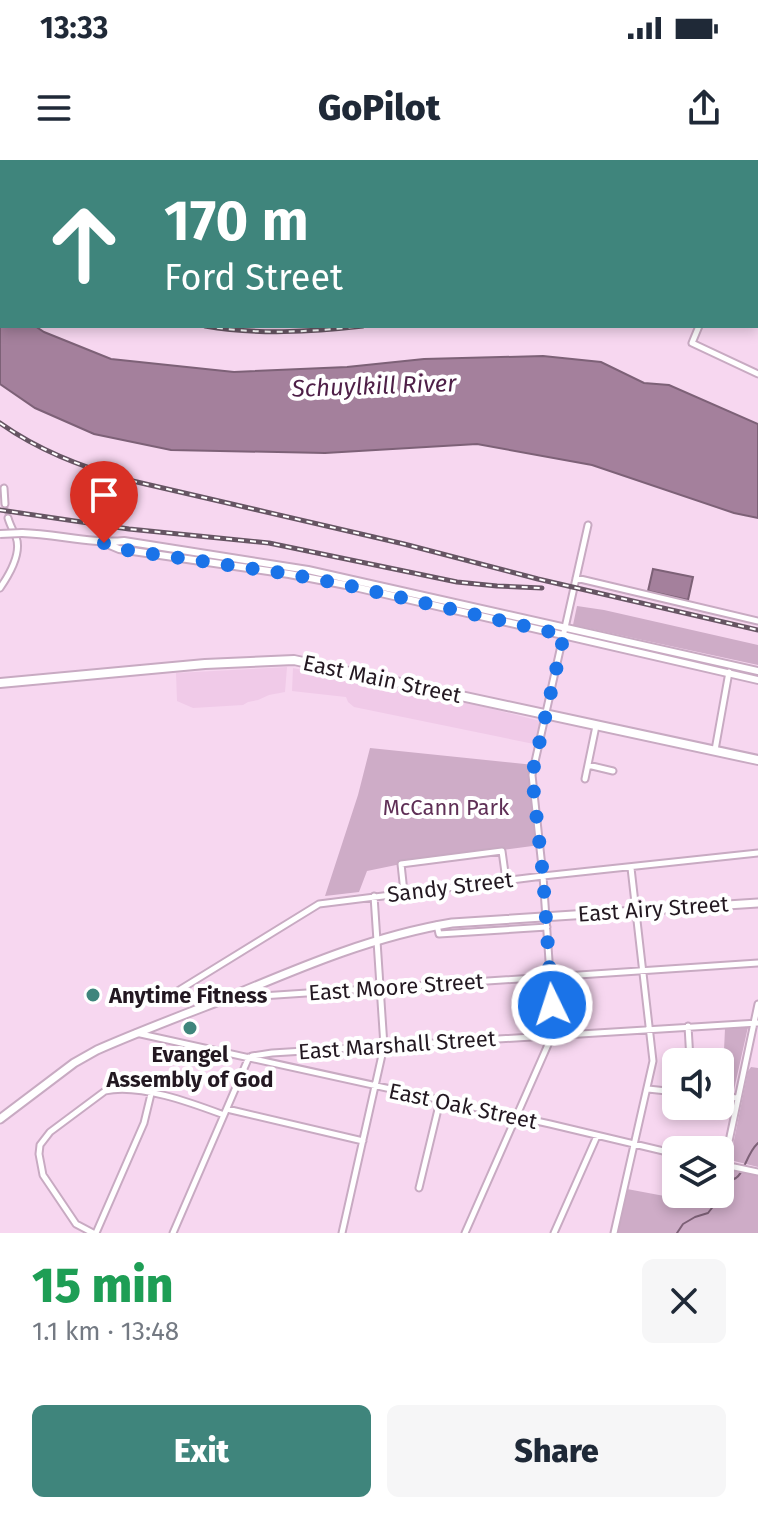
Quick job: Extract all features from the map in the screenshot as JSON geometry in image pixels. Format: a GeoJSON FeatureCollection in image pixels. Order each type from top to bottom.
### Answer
{"type":"FeatureCollection","features":[{"type":"Feature","properties":{"kind":"main road","name":"East Main Street"},"geometry":{"type":"LineString","coordinates":[[0,683],[205,664],[294,660],[758,760]]}},
{"type":"Feature","properties":{"kind":"main road","name":"East Airy Street"},"geometry":{"type":"LineString","coordinates":[[135,1033],[378,939],[437,925],[758,903]]}},
{"type":"Feature","properties":{"kind":"main road"},"geometry":{"type":"LineString","coordinates":[[0,1119],[85,1056],[135,1033]]}},
{"type":"Feature","properties":{"kind":"street"},"geometry":{"type":"LineString","coordinates":[[698,328],[692,343],[758,374]]}},
{"type":"Feature","properties":{"kind":"street"},"geometry":{"type":"LineString","coordinates":[[4,488],[5,504]]}},
{"type":"Feature","properties":{"kind":"street"},"geometry":{"type":"LineString","coordinates":[[0,588],[17,550],[16,537],[8,518]]}},
{"type":"Feature","properties":{"kind":"street"},"geometry":{"type":"LineString","coordinates":[[465,1233],[553,1035],[547,916],[532,775],[588,525]]}},
{"type":"Feature","properties":{"kind":"street"},"geometry":{"type":"LineString","coordinates":[[0,534],[54,535],[104,543],[124,541],[308,570],[730,669],[758,680]]}},
{"type":"Feature","properties":{"kind":"street"},"geometry":{"type":"LineString","coordinates":[[576,578],[758,621]]}},
{"type":"Feature","properties":{"kind":"street"},"geometry":{"type":"LineString","coordinates":[[730,669],[758,671]]}},
{"type":"Feature","properties":{"kind":"street"},"geometry":{"type":"LineString","coordinates":[[715,750],[730,669]]}},
{"type":"Feature","properties":{"kind":"street"},"geometry":{"type":"LineString","coordinates":[[585,779],[596,726]]}},
{"type":"Feature","properties":{"kind":"street"},"geometry":{"type":"LineString","coordinates":[[588,765],[613,771]]}},
{"type":"Feature","properties":{"kind":"street"},"geometry":{"type":"LineString","coordinates":[[404,892],[401,864],[502,851],[506,880]]}},
{"type":"Feature","properties":{"kind":"street","name":"Sandy Street"},"geometry":{"type":"LineString","coordinates":[[168,997],[319,904],[758,853]]}},
{"type":"Feature","properties":{"kind":"street"},"geometry":{"type":"LineString","coordinates":[[614,1233],[653,1061],[631,867]]}},
{"type":"Feature","properties":{"kind":"street"},"geometry":{"type":"LineString","coordinates":[[342,1233],[384,1046],[374,896]]}},
{"type":"Feature","properties":{"kind":"street"},"geometry":{"type":"LineString","coordinates":[[529,917],[529,928]]}},
{"type":"Feature","properties":{"kind":"street"},"geometry":{"type":"LineString","coordinates":[[437,925],[439,934],[547,927]]}},
{"type":"Feature","properties":{"kind":"street","name":"East Moore Street"},"geometry":{"type":"LineString","coordinates":[[225,998],[758,963]]}},
{"type":"Feature","properties":{"kind":"street"},"geometry":{"type":"LineString","coordinates":[[728,1136],[758,1004]]}},
{"type":"Feature","properties":{"kind":"street","name":"East Marshall Street"},"geometry":{"type":"LineString","coordinates":[[135,1033],[249,1057],[272,1053],[756,1022]]}},
{"type":"Feature","properties":{"kind":"street"},"geometry":{"type":"LineString","coordinates":[[688,1026],[689,1048]]}},
{"type":"Feature","properties":{"kind":"street"},"geometry":{"type":"LineString","coordinates":[[173,1233],[249,1057]]}},
{"type":"Feature","properties":{"kind":"street","name":"East Oak Street"},"geometry":{"type":"LineString","coordinates":[[249,1057],[662,1151]]}},
{"type":"Feature","properties":{"kind":"street"},"geometry":{"type":"LineString","coordinates":[[151,1094],[144,1123],[95,1233],[76,1224],[43,1175],[40,1145],[50,1132],[105,1091],[131,1089],[363,1141]]}},
{"type":"Feature","properties":{"kind":"street"},"geometry":{"type":"LineString","coordinates":[[648,1089],[662,1090]]}},
{"type":"Feature","properties":{"kind":"street"},"geometry":{"type":"LineString","coordinates":[[419,1188],[440,1101]]}},
{"type":"Feature","properties":{"kind":"street"},"geometry":{"type":"LineString","coordinates":[[554,1233],[597,1136]]}},
{"type":"Feature","properties":{"kind":"street"},"geometry":{"type":"LineString","coordinates":[[734,1167],[758,1172]]}},
{"type":"Feature","properties":{"kind":"shaded area"},"geometry":{"type":"Polygon","coordinates":[[[287,667],[285,692],[243,705],[193,708],[177,701],[176,673],[287,667]]]}},
{"type":"Feature","properties":{"kind":"shaded area"},"geometry":{"type":"Polygon","coordinates":[[[293,668],[477,705],[540,721],[534,744],[354,707],[346,697],[292,691],[293,668]]]}},
{"type":"Feature","properties":{"kind":"green space"},"geometry":{"type":"Polygon","coordinates":[[[577,606],[758,645],[758,665],[573,625],[577,606]]]}},
{"type":"Feature","properties":{"kind":"green space","name":"McCann Park"},"geometry":{"type":"Polygon","coordinates":[[[370,748],[534,765],[532,775],[540,845],[367,871],[359,892],[325,896],[370,748]]]}},
{"type":"Feature","properties":{"kind":"green space"},"geometry":{"type":"Polygon","coordinates":[[[748,1027],[734,1090],[734,1048],[724,1048],[725,1029],[748,1027]]]}},
{"type":"Feature","properties":{"kind":"green space"},"geometry":{"type":"Polygon","coordinates":[[[751,1067],[758,1068],[758,1167],[734,1161],[734,1140],[751,1067]]]}},
{"type":"Feature","properties":{"kind":"green space"},"geometry":{"type":"Polygon","coordinates":[[[734,1167],[758,1172],[758,1233],[612,1233],[627,1189],[662,1196],[662,1208],[734,1208],[734,1167]]]}},
{"type":"Feature","properties":{"kind":"water","name":"Schuylkill River"},"geometry":{"type":"Polygon","coordinates":[[[0,328],[38,328],[111,359],[234,372],[347,367],[424,359],[543,356],[601,362],[644,383],[669,385],[758,424],[758,518],[734,513],[592,465],[477,444],[325,453],[171,450],[94,434],[35,408],[0,384],[0,328]]]}},
{"type":"Feature","properties":{"kind":"water"},"geometry":{"type":"Polygon","coordinates":[[[653,569],[693,577],[688,600],[648,591],[653,569]]]}},
{"type":"Feature","properties":{"kind":"waterway"},"geometry":{"type":"LineString","coordinates":[[734,1179],[758,1143]]}},
{"type":"Feature","properties":{"kind":"waterway"},"geometry":{"type":"LineString","coordinates":[[677,1233],[683,1224],[708,1213],[712,1208]]}},
{"type":"Feature","properties":{"kind":"tunnel"},"geometry":{"type":"LineString","coordinates":[[5,504],[8,518]]}},
{"type":"Feature","properties":{"kind":"railway"},"geometry":{"type":"LineString","coordinates":[[221,328],[284,332],[343,328]]}},
{"type":"Feature","properties":{"kind":"railway"},"geometry":{"type":"LineString","coordinates":[[0,423],[60,456],[124,479],[758,630]]}},
{"type":"Feature","properties":{"kind":"railway"},"geometry":{"type":"LineString","coordinates":[[0,510],[129,529],[269,543],[457,582],[542,588]]}},
{"type":"Feature","properties":{"kind":"place","name":"Anytime Fitness"},"geometry":{"type":"Point","coordinates":[93,995]}},
{"type":"Feature","properties":{"kind":"place","name":"Evangel Assembly of God"},"geometry":{"type":"Point","coordinates":[190,1028]}},
{"type":"Feature","properties":{"kind":"route"},"geometry":{"type":"LineString","coordinates":[[104,543],[119,549],[346,585],[564,635],[532,775],[552,1005]]}}]}
